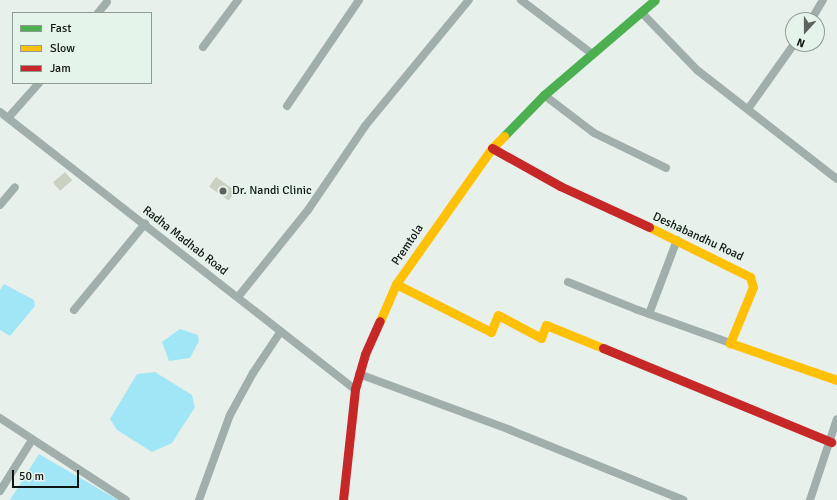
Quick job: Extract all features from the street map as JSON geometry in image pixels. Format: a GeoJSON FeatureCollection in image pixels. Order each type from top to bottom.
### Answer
{"type":"FeatureCollection","features":[{"type":"Feature","properties":{"kind":"main road","name":"Premtola"},"geometry":{"type":"LineString","coordinates":[[343,500],[355,389],[359,374],[384,307],[396,284],[492,148],[544,95],[591,53],[655,0]]}},
{"type":"Feature","properties":{"kind":"main road","name":"Deshabandhu Road"},"geometry":{"type":"LineString","coordinates":[[492,148],[540,176],[742,271],[752,282],[752,292],[730,343]]}},
{"type":"Feature","properties":{"kind":"main road"},"geometry":{"type":"LineString","coordinates":[[396,284],[491,332],[498,315],[541,338],[546,325],[831,442]]}},
{"type":"Feature","properties":{"kind":"main road"},"geometry":{"type":"LineString","coordinates":[[730,343],[837,380]]}},
{"type":"Feature","properties":{"kind":"street"},"geometry":{"type":"LineString","coordinates":[[203,47],[238,0]]}},
{"type":"Feature","properties":{"kind":"street"},"geometry":{"type":"LineString","coordinates":[[287,106],[359,0]]}},
{"type":"Feature","properties":{"kind":"street"},"geometry":{"type":"LineString","coordinates":[[238,297],[308,210],[365,126],[470,0]]}},
{"type":"Feature","properties":{"kind":"street"},"geometry":{"type":"LineString","coordinates":[[521,0],[591,53]]}},
{"type":"Feature","properties":{"kind":"street"},"geometry":{"type":"LineString","coordinates":[[816,12],[824,0]]}},
{"type":"Feature","properties":{"kind":"street"},"geometry":{"type":"LineString","coordinates":[[99,12],[107,2]]}},
{"type":"Feature","properties":{"kind":"street"},"geometry":{"type":"LineString","coordinates":[[641,12],[697,70],[837,180]]}},
{"type":"Feature","properties":{"kind":"street"},"geometry":{"type":"LineString","coordinates":[[748,109],[788,52]]}},
{"type":"Feature","properties":{"kind":"street"},"geometry":{"type":"LineString","coordinates":[[8,118],[37,84]]}},
{"type":"Feature","properties":{"kind":"street"},"geometry":{"type":"LineString","coordinates":[[544,95],[594,133],[666,168]]}},
{"type":"Feature","properties":{"kind":"street","name":"Radha Madhab Road"},"geometry":{"type":"LineString","coordinates":[[0,112],[355,389]]}},
{"type":"Feature","properties":{"kind":"street"},"geometry":{"type":"LineString","coordinates":[[0,206],[14,186]]}},
{"type":"Feature","properties":{"kind":"street"},"geometry":{"type":"LineString","coordinates":[[74,310],[144,224]]}},
{"type":"Feature","properties":{"kind":"street"},"geometry":{"type":"LineString","coordinates":[[649,314],[677,240]]}},
{"type":"Feature","properties":{"kind":"street"},"geometry":{"type":"LineString","coordinates":[[568,282],[649,314],[730,343]]}},
{"type":"Feature","properties":{"kind":"street"},"geometry":{"type":"LineString","coordinates":[[199,500],[230,415],[253,373],[281,331]]}},
{"type":"Feature","properties":{"kind":"street"},"geometry":{"type":"LineString","coordinates":[[359,374],[510,430],[683,500]]}},
{"type":"Feature","properties":{"kind":"street"},"geometry":{"type":"LineString","coordinates":[[0,418],[126,500]]}},
{"type":"Feature","properties":{"kind":"street"},"geometry":{"type":"LineString","coordinates":[[810,500],[831,442],[837,419]]}},
{"type":"Feature","properties":{"kind":"street"},"geometry":{"type":"LineString","coordinates":[[0,491],[32,440]]}},
{"type":"Feature","properties":{"kind":"water"},"geometry":{"type":"Polygon","coordinates":[[[4,284],[34,300],[35,306],[10,336],[0,330],[0,290],[4,284]]]}},
{"type":"Feature","properties":{"kind":"water"},"geometry":{"type":"Polygon","coordinates":[[[180,329],[198,335],[199,341],[190,358],[169,361],[162,342],[180,329]]]}},
{"type":"Feature","properties":{"kind":"water"},"geometry":{"type":"Polygon","coordinates":[[[155,372],[192,395],[195,407],[172,443],[152,452],[117,430],[110,419],[137,374],[155,372]]]}},
{"type":"Feature","properties":{"kind":"water"},"geometry":{"type":"Polygon","coordinates":[[[39,454],[118,500],[10,500],[39,454]]]}},
{"type":"Feature","properties":{"kind":"building"},"geometry":{"type":"Polygon","coordinates":[[[65,172],[72,180],[60,191],[53,182],[65,172]]]}},
{"type":"Feature","properties":{"kind":"building"},"geometry":{"type":"Polygon","coordinates":[[[216,177],[236,191],[229,201],[209,187],[216,177]]]}},
{"type":"Feature","properties":{"kind":"traffic: fast"},"geometry":{"type":"LineString","coordinates":[[504,136],[544,95],[655,0]]}},
{"type":"Feature","properties":{"kind":"traffic: slow"},"geometry":{"type":"LineString","coordinates":[[380,321],[396,284],[492,148],[504,136]]}},
{"type":"Feature","properties":{"kind":"traffic: slow"},"geometry":{"type":"LineString","coordinates":[[649,227],[750,277],[753,287],[730,343],[837,380]]}},
{"type":"Feature","properties":{"kind":"traffic: slow"},"geometry":{"type":"LineString","coordinates":[[396,284],[491,332],[498,315],[541,338],[546,325],[603,348]]}},
{"type":"Feature","properties":{"kind":"traffic: jam"},"geometry":{"type":"LineString","coordinates":[[492,148],[560,186],[649,227]]}},
{"type":"Feature","properties":{"kind":"traffic: jam"},"geometry":{"type":"LineString","coordinates":[[343,500],[355,389],[365,354],[380,321]]}},
{"type":"Feature","properties":{"kind":"traffic: jam"},"geometry":{"type":"LineString","coordinates":[[603,348],[831,442]]}},
{"type":"Feature","properties":{"kind":"place","name":"Dr. Nandi Clinic"},"geometry":{"type":"Point","coordinates":[223,191]}}]}
